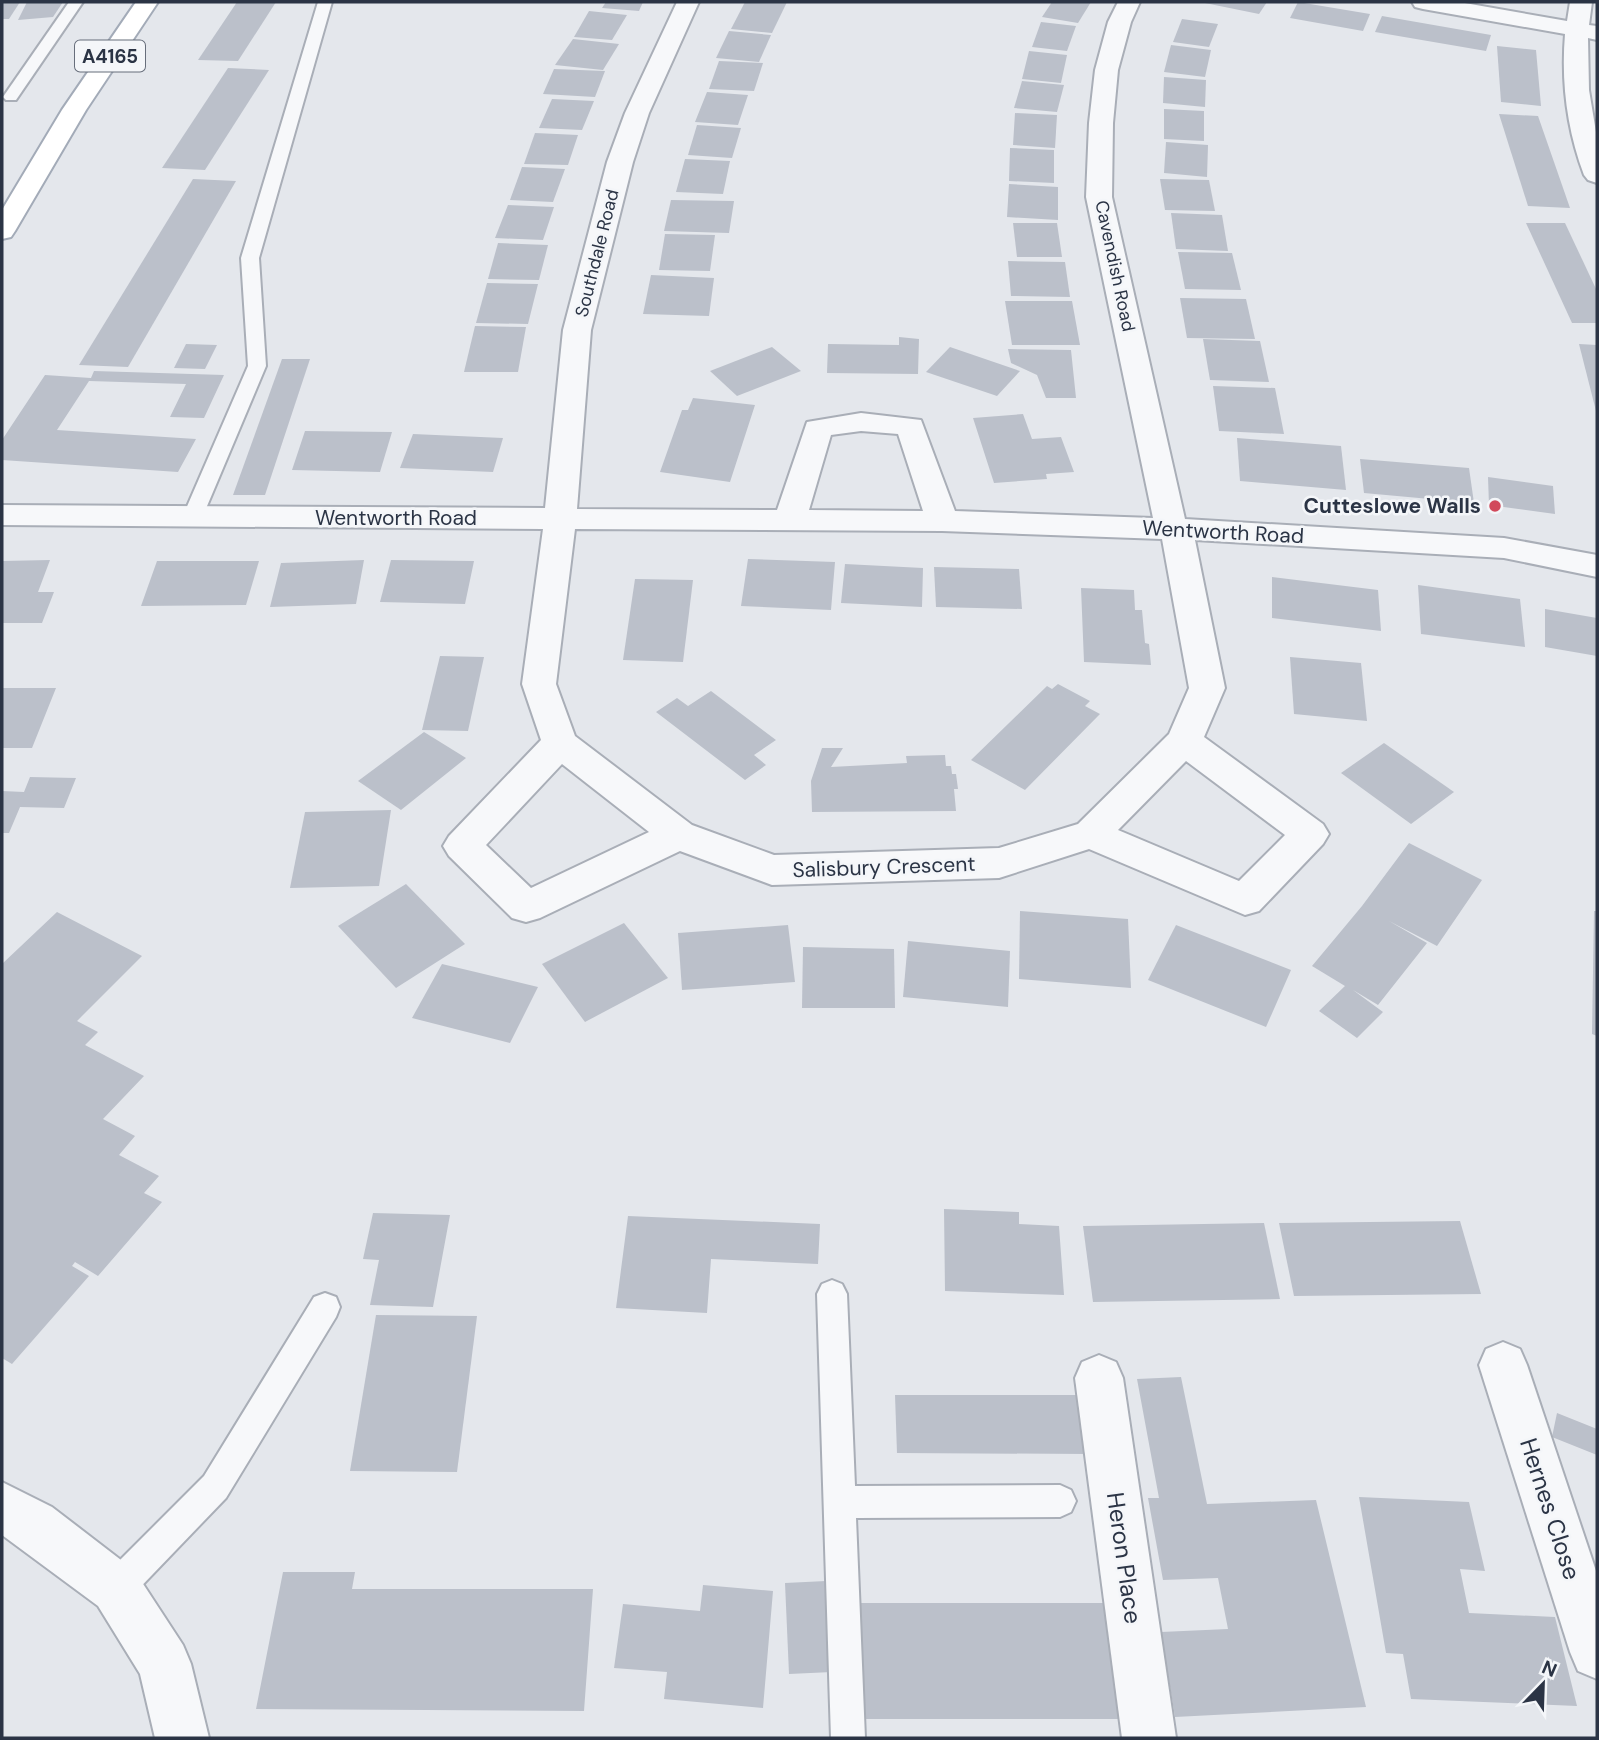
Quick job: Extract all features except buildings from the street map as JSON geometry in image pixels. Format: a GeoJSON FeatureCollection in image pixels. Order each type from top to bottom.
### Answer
{"type":"FeatureCollection","features":[{"type":"Feature","properties":{"kind":"main road","name":"A4165"},"geometry":{"type":"LineString","coordinates":[[2,231],[74,110],[147,2]]}},
{"type":"Feature","properties":{"kind":"street","name":"Southdale Road"},"geometry":{"type":"LineString","coordinates":[[560,517],[577,330],[620,162],[637,113],[688,2]]}},
{"type":"Feature","properties":{"kind":"street","name":"Cavendish Road"},"geometry":{"type":"LineString","coordinates":[[1129,2],[1110,53],[1099,146],[1100,197],[1166,512],[1175,529]]}},
{"type":"Feature","properties":{"kind":"street"},"geometry":{"type":"LineString","coordinates":[[1423,2],[1586,31]]}},
{"type":"Feature","properties":{"kind":"street"},"geometry":{"type":"LineString","coordinates":[[1581,2],[1586,31],[1576,82],[1591,162],[1597,175]]}},
{"type":"Feature","properties":{"kind":"street"},"geometry":{"type":"LineString","coordinates":[[790,519],[818,428],[861,422],[910,426],[942,521]]}},
{"type":"Feature","properties":{"kind":"street","name":"Wentworth Road"},"geometry":{"type":"LineString","coordinates":[[2,515],[942,521],[1175,529],[1504,548],[1597,566]]}},
{"type":"Feature","properties":{"kind":"street"},"geometry":{"type":"LineString","coordinates":[[560,517],[539,684],[560,743],[462,846],[526,907],[679,835]]}},
{"type":"Feature","properties":{"kind":"street","name":"Salisbury Crescent"},"geometry":{"type":"LineString","coordinates":[[560,743],[679,835],[772,870],[999,863],[1091,834],[1184,741],[1207,688],[1181,544],[1175,529]]}},
{"type":"Feature","properties":{"kind":"street"},"geometry":{"type":"LineString","coordinates":[[1091,834],[1245,900],[1310,834],[1184,741]]}},
{"type":"Feature","properties":{"kind":"street","name":"Hernes Close"},"geometry":{"type":"LineString","coordinates":[[1503,1365],[1597,1652]]}},
{"type":"Feature","properties":{"kind":"street","name":"Heron Place"},"geometry":{"type":"LineString","coordinates":[[1099,1378],[1149,1738]]}},
{"type":"Feature","properties":{"kind":"street"},"geometry":{"type":"LineString","coordinates":[[2,1507],[34,1525],[116,1588],[164,1664],[182,1738]]}},
{"type":"Feature","properties":{"kind":"lane"},"geometry":{"type":"LineString","coordinates":[[11,97],[76,2]]}},
{"type":"Feature","properties":{"kind":"lane"},"geometry":{"type":"LineString","coordinates":[[192,518],[257,366],[250,258],[325,2]]}},
{"type":"Feature","properties":{"kind":"lane"},"geometry":{"type":"LineString","coordinates":[[832,1294],[848,1738]]}},
{"type":"Feature","properties":{"kind":"lane"},"geometry":{"type":"LineString","coordinates":[[116,1588],[215,1487],[325,1307]]}},
{"type":"Feature","properties":{"kind":"lane"},"geometry":{"type":"LineString","coordinates":[[839,1502],[1060,1501]]}},
{"type":"Feature","properties":{"kind":"place","name":"Cutteslowe Walls"},"geometry":{"type":"Point","coordinates":[1495,506]}}]}
